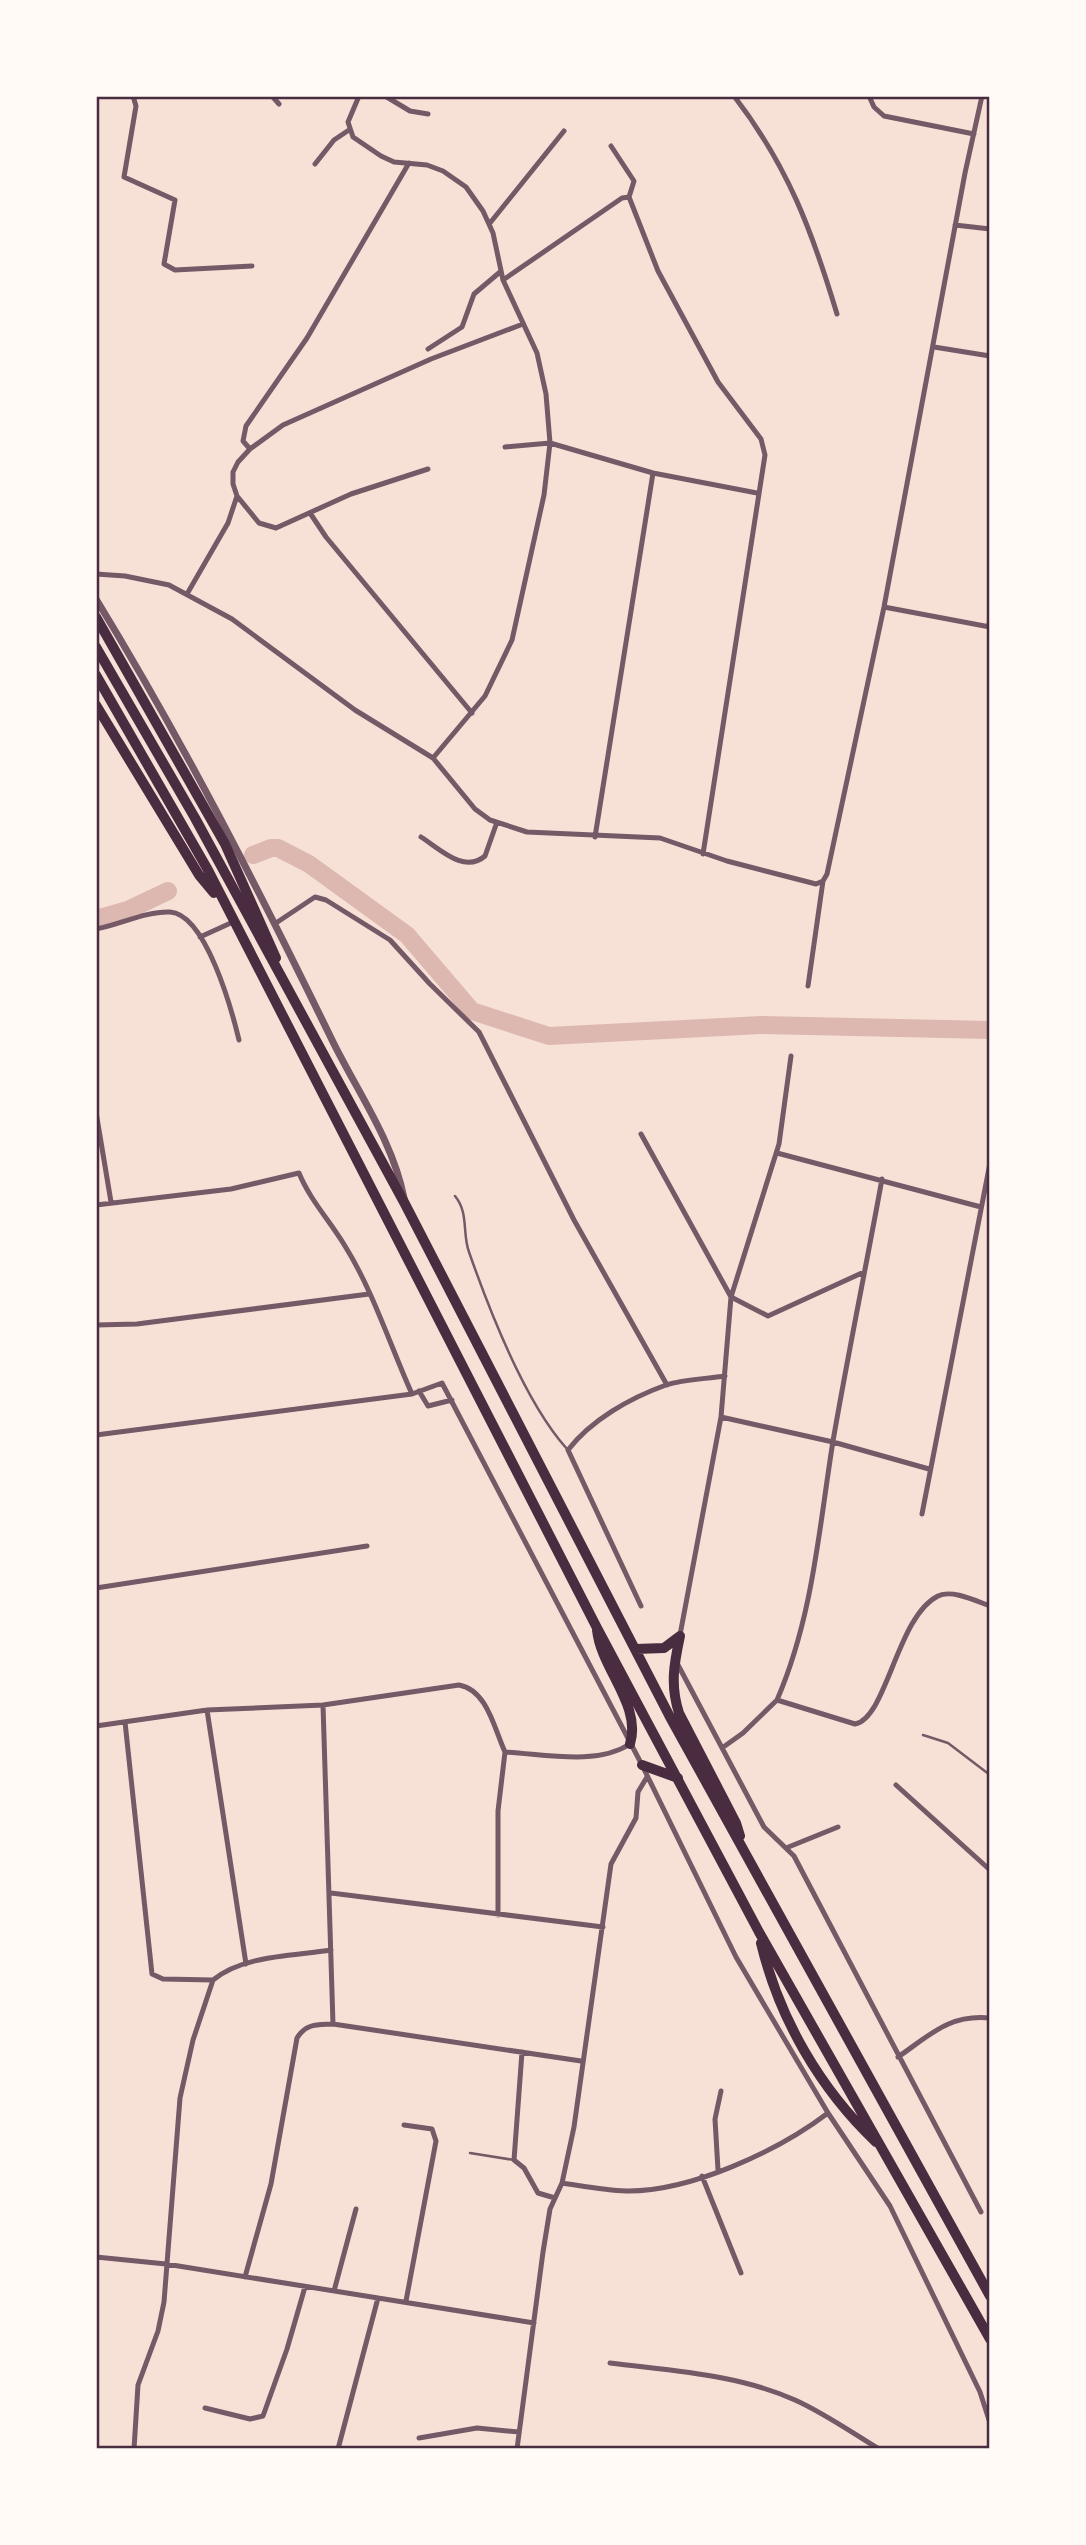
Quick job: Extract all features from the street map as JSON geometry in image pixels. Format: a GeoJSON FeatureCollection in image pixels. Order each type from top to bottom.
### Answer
{"type":"FeatureCollection","features":[{"type":"Feature","properties":{"kind":"highway"},"geometry":{"type":"LineString","coordinates":[[96,617],[225,844],[302,1016]]}},
{"type":"Feature","properties":{"kind":"highway"},"geometry":{"type":"LineString","coordinates":[[96,646],[195,818],[405,1204],[537,1465],[745,1854],[990,2296]]}},
{"type":"Feature","properties":{"kind":"highway"},"geometry":{"type":"LineString","coordinates":[[96,675],[172,804],[596,1626],[759,1932],[990,2339]]}},
{"type":"Feature","properties":{"kind":"highway"},"geometry":{"type":"LineString","coordinates":[[96,705],[199,875],[226,907]]}},
{"type":"Feature","properties":{"kind":"highway"},"geometry":{"type":"LineString","coordinates":[[596,1626],[601,1654],[632,1716],[634,1729],[630,1744]]}},
{"type":"Feature","properties":{"kind":"highway"},"geometry":{"type":"LineString","coordinates":[[636,1649],[664,1648],[680,1636]]}},
{"type":"Feature","properties":{"kind":"highway"},"geometry":{"type":"LineString","coordinates":[[680,1636],[675,1660],[673,1695],[679,1713],[736,1824],[745,1854]]}},
{"type":"Feature","properties":{"kind":"highway"},"geometry":{"type":"LineString","coordinates":[[642,1765],[678,1778]]}},
{"type":"Feature","properties":{"kind":"highway"},"geometry":{"type":"LineString","coordinates":[[759,1932],[770,1977],[801,2043],[851,2118],[885,2150]]}},
{"type":"Feature","properties":{"kind":"street"},"geometry":{"type":"LineString","coordinates":[[133,96],[136,106],[124,177],[175,200],[164,264],[175,270],[196,271],[252,267]]}},
{"type":"Feature","properties":{"kind":"street"},"geometry":{"type":"LineString","coordinates":[[272,96],[279,104]]}},
{"type":"Feature","properties":{"kind":"street"},"geometry":{"type":"LineString","coordinates":[[359,96],[348,122],[353,137],[394,162],[443,171],[466,187],[490,223],[500,272],[542,372],[551,443],[519,615],[499,669],[472,713],[433,758]]}},
{"type":"Feature","properties":{"kind":"street"},"geometry":{"type":"LineString","coordinates":[[385,96],[410,111],[428,114]]}},
{"type":"Feature","properties":{"kind":"street"},"geometry":{"type":"LineString","coordinates":[[734,96],[794,190],[818,248],[837,314]]}},
{"type":"Feature","properties":{"kind":"street"},"geometry":{"type":"LineString","coordinates":[[869,96],[874,107],[884,116],[974,134]]}},
{"type":"Feature","properties":{"kind":"street"},"geometry":{"type":"LineString","coordinates":[[808,986],[823,881],[827,874],[884,607],[955,225],[982,96]]}},
{"type":"Feature","properties":{"kind":"street"},"geometry":{"type":"LineString","coordinates":[[315,164],[334,140],[349,130]]}},
{"type":"Feature","properties":{"kind":"street"},"geometry":{"type":"LineString","coordinates":[[490,223],[564,131]]}},
{"type":"Feature","properties":{"kind":"street"},"geometry":{"type":"LineString","coordinates":[[611,146],[634,181],[629,197],[650,256],[711,370],[764,447],[703,854]]}},
{"type":"Feature","properties":{"kind":"street"},"geometry":{"type":"LineString","coordinates":[[250,449],[243,441],[246,426],[307,338],[409,163]]}},
{"type":"Feature","properties":{"kind":"street"},"geometry":{"type":"LineString","coordinates":[[503,280],[622,198],[629,197]]}},
{"type":"Feature","properties":{"kind":"street"},"geometry":{"type":"LineString","coordinates":[[955,225],[990,229]]}},
{"type":"Feature","properties":{"kind":"street"},"geometry":{"type":"LineString","coordinates":[[428,349],[462,327],[474,294],[500,272]]}},
{"type":"Feature","properties":{"kind":"street"},"geometry":{"type":"LineString","coordinates":[[428,469],[351,494],[276,528],[259,523],[237,496],[233,484],[233,472],[250,449],[283,425],[317,408],[523,324]]}},
{"type":"Feature","properties":{"kind":"street"},"geometry":{"type":"LineString","coordinates":[[934,347],[990,356]]}},
{"type":"Feature","properties":{"kind":"street"},"geometry":{"type":"LineString","coordinates":[[505,447],[551,443],[653,472],[757,493]]}},
{"type":"Feature","properties":{"kind":"street"},"geometry":{"type":"LineString","coordinates":[[596,837],[653,472]]}},
{"type":"Feature","properties":{"kind":"street"},"geometry":{"type":"LineString","coordinates":[[187,594],[228,523],[237,496]]}},
{"type":"Feature","properties":{"kind":"street"},"geometry":{"type":"LineString","coordinates":[[310,513],[326,537],[472,713]]}},
{"type":"Feature","properties":{"kind":"street"},"geometry":{"type":"LineString","coordinates":[[96,574],[148,579],[187,594],[232,619],[336,696],[433,758],[475,809],[497,822],[527,832],[660,838],[703,854],[816,884],[823,881]]}},
{"type":"Feature","properties":{"kind":"street"},"geometry":{"type":"LineString","coordinates":[[96,599],[169,719],[276,923],[391,1153],[405,1204]]}},
{"type":"Feature","properties":{"kind":"street"},"geometry":{"type":"LineString","coordinates":[[884,607],[989,627],[990,613]]}},
{"type":"Feature","properties":{"kind":"street"},"geometry":{"type":"LineString","coordinates":[[421,836],[460,863],[470,863],[485,856],[497,822]]}},
{"type":"Feature","properties":{"kind":"street"},"geometry":{"type":"LineString","coordinates":[[276,923],[315,897],[326,900],[390,940],[430,984],[469,1019],[479,1032],[574,1220],[667,1385]]}},
{"type":"Feature","properties":{"kind":"street"},"geometry":{"type":"LineString","coordinates":[[96,929],[172,912],[200,937],[222,977],[239,1040]]}},
{"type":"Feature","properties":{"kind":"street"},"geometry":{"type":"LineString","coordinates":[[200,937],[233,922]]}},
{"type":"Feature","properties":{"kind":"street"},"geometry":{"type":"LineString","coordinates":[[680,1636],[721,1417],[731,1297],[776,1153],[786,1105],[791,1056]]}},
{"type":"Feature","properties":{"kind":"street"},"geometry":{"type":"LineString","coordinates":[[96,1112],[111,1202]]}},
{"type":"Feature","properties":{"kind":"street"},"geometry":{"type":"LineString","coordinates":[[641,1134],[731,1297],[768,1316],[864,1272]]}},
{"type":"Feature","properties":{"kind":"street"},"geometry":{"type":"LineString","coordinates":[[776,1153],[981,1207]]}},
{"type":"Feature","properties":{"kind":"street"},"geometry":{"type":"LineString","coordinates":[[922,1514],[981,1207],[987,1198],[990,1163]]}},
{"type":"Feature","properties":{"kind":"street"},"geometry":{"type":"LineString","coordinates":[[96,1205],[231,1189],[299,1173],[310,1197],[337,1230],[415,1392],[428,1406],[452,1400]]}},
{"type":"Feature","properties":{"kind":"street"},"geometry":{"type":"LineString","coordinates":[[722,1748],[743,1734],[777,1700],[792,1666],[814,1570],[833,1442],[882,1180]]}},
{"type":"Feature","properties":{"kind":"street"},"geometry":{"type":"LineString","coordinates":[[96,1325],[137,1324],[369,1294]]}},
{"type":"Feature","properties":{"kind":"street"},"geometry":{"type":"LineString","coordinates":[[641,1606],[568,1450],[582,1433],[607,1414],[667,1385],[725,1376]]}},
{"type":"Feature","properties":{"kind":"street"},"geometry":{"type":"LineString","coordinates":[[96,1434],[415,1392],[442,1383],[642,1765],[736,1957],[828,2113],[890,2206],[980,2392],[990,2423]]}},
{"type":"Feature","properties":{"kind":"street"},"geometry":{"type":"LineString","coordinates":[[721,1417],[833,1442],[929,1469]]}},
{"type":"Feature","properties":{"kind":"street"},"geometry":{"type":"LineString","coordinates":[[96,1588],[367,1546]]}},
{"type":"Feature","properties":{"kind":"street"},"geometry":{"type":"LineString","coordinates":[[777,1700],[855,1724],[863,1723],[874,1710],[897,1653],[920,1610],[939,1595],[957,1595],[990,1606]]}},
{"type":"Feature","properties":{"kind":"street"},"geometry":{"type":"LineString","coordinates":[[675,1660],[764,1827],[794,1856],[981,2212]]}},
{"type":"Feature","properties":{"kind":"street"},"geometry":{"type":"LineString","coordinates":[[96,1726],[207,1710],[323,1705],[459,1685],[472,1688],[479,1695],[505,1752],[498,1811],[498,1915]]}},
{"type":"Feature","properties":{"kind":"street"},"geometry":{"type":"LineString","coordinates":[[323,1705],[331,1893],[333,2024]]}},
{"type":"Feature","properties":{"kind":"street"},"geometry":{"type":"LineString","coordinates":[[207,1710],[246,1964]]}},
{"type":"Feature","properties":{"kind":"street"},"geometry":{"type":"LineString","coordinates":[[125,1722],[149,1969],[157,1978],[213,1980]]}},
{"type":"Feature","properties":{"kind":"street"},"geometry":{"type":"LineString","coordinates":[[505,1752],[598,1756],[615,1754],[630,1744]]}},
{"type":"Feature","properties":{"kind":"street"},"geometry":{"type":"LineString","coordinates":[[517,2449],[543,2252],[574,2127],[611,1864],[636,1818],[638,1792],[647,1777]]}},
{"type":"Feature","properties":{"kind":"street"},"geometry":{"type":"LineString","coordinates":[[896,1785],[990,1870]]}},
{"type":"Feature","properties":{"kind":"street"},"geometry":{"type":"LineString","coordinates":[[786,1848],[838,1827]]}},
{"type":"Feature","properties":{"kind":"street"},"geometry":{"type":"LineString","coordinates":[[331,1893],[603,1927]]}},
{"type":"Feature","properties":{"kind":"street"},"geometry":{"type":"LineString","coordinates":[[134,2449],[134,2404],[138,2385],[158,2331],[164,2302],[185,2071],[213,1980],[223,1972],[246,1964],[331,1950]]}},
{"type":"Feature","properties":{"kind":"street"},"geometry":{"type":"LineString","coordinates":[[898,2057],[962,2016],[990,2018]]}},
{"type":"Feature","properties":{"kind":"street"},"geometry":{"type":"LineString","coordinates":[[245,2277],[271,2184],[297,2038],[302,2030],[311,2025],[333,2024],[582,2061]]}},
{"type":"Feature","properties":{"kind":"street"},"geometry":{"type":"LineString","coordinates":[[522,2052],[514,2160],[520,2163],[538,2193],[555,2198]]}},
{"type":"Feature","properties":{"kind":"street"},"geometry":{"type":"LineString","coordinates":[[718,2170],[715,2119],[722,2091]]}},
{"type":"Feature","properties":{"kind":"street"},"geometry":{"type":"LineString","coordinates":[[562,2183],[625,2191],[664,2188],[718,2170],[802,2132],[828,2113]]}},
{"type":"Feature","properties":{"kind":"street"},"geometry":{"type":"LineString","coordinates":[[404,2125],[432,2129],[436,2137],[406,2301]]}},
{"type":"Feature","properties":{"kind":"street"},"geometry":{"type":"LineString","coordinates":[[702,2176],[741,2273]]}},
{"type":"Feature","properties":{"kind":"street"},"geometry":{"type":"LineString","coordinates":[[334,2291],[356,2209]]}},
{"type":"Feature","properties":{"kind":"street"},"geometry":{"type":"LineString","coordinates":[[96,2257],[166,2264],[534,2323]]}},
{"type":"Feature","properties":{"kind":"street"},"geometry":{"type":"LineString","coordinates":[[205,2409],[250,2419],[263,2416],[291,2339],[305,2287]]}},
{"type":"Feature","properties":{"kind":"street"},"geometry":{"type":"LineString","coordinates":[[338,2449],[378,2298]]}},
{"type":"Feature","properties":{"kind":"street"},"geometry":{"type":"LineString","coordinates":[[610,2363],[712,2376],[752,2385],[793,2399],[879,2449]]}},
{"type":"Feature","properties":{"kind":"street"},"geometry":{"type":"LineString","coordinates":[[419,2438],[477,2428],[519,2432]]}},
{"type":"Feature","properties":{"kind":"street"},"geometry":{"type":"LineString","coordinates":[[862,2449],[867,2441]]}},
{"type":"Feature","properties":{"kind":"lane"},"geometry":{"type":"LineString","coordinates":[[456,1196],[464,1212],[468,1251],[514,1361],[556,1436],[568,1450]]}},
{"type":"Feature","properties":{"kind":"lane"},"geometry":{"type":"LineString","coordinates":[[923,1735],[948,1743],[990,1775]]}},
{"type":"Feature","properties":{"kind":"lane"},"geometry":{"type":"LineString","coordinates":[[470,2153],[514,2160]]}},
{"type":"Feature","properties":{"kind":"waterway"},"geometry":{"type":"LineString","coordinates":[[253,855],[278,848],[309,864],[407,935],[472,1011],[549,1036],[761,1025],[990,1030]]}},
{"type":"Feature","properties":{"kind":"waterway"},"geometry":{"type":"LineString","coordinates":[[96,919],[128,910],[168,891]]}}]}
